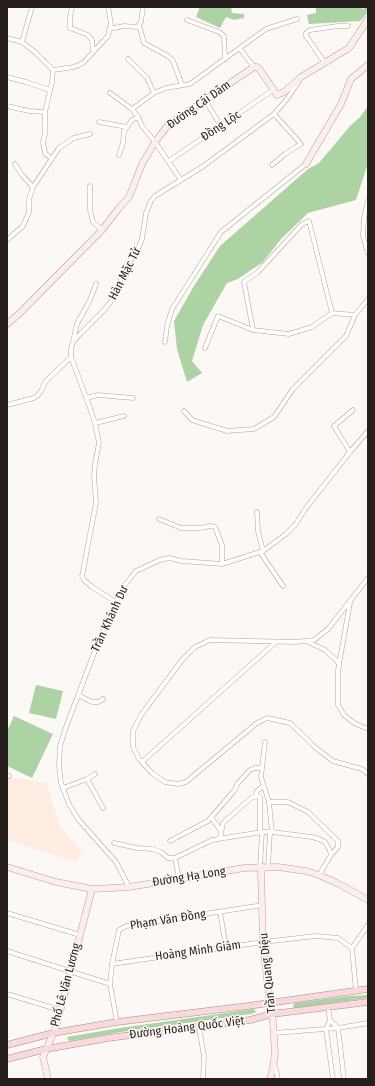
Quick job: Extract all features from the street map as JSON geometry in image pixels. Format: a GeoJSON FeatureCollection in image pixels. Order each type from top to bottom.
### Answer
{"type":"FeatureCollection","features":[{"type":"Feature","properties":{"kind":"main road","name":"Đường Hoàng Quốc Việt"},"geometry":{"type":"LineString","coordinates":[[7,1045],[53,1033],[117,1022],[368,989]]}},
{"type":"Feature","properties":{"kind":"main road","name":"Đường Hoàng Quốc Việt"},"geometry":{"type":"LineString","coordinates":[[7,1059],[46,1049],[108,1038],[199,1028],[250,1020],[272,1014],[368,1002]]}},
{"type":"Feature","properties":{"kind":"street"},"geometry":{"type":"LineString","coordinates":[[22,42],[32,7]]}},
{"type":"Feature","properties":{"kind":"street"},"geometry":{"type":"LineString","coordinates":[[72,7],[70,28],[88,35],[92,40],[93,52]]}},
{"type":"Feature","properties":{"kind":"street"},"geometry":{"type":"LineString","coordinates":[[53,70],[74,67],[83,63],[108,36],[110,24],[108,7]]}},
{"type":"Feature","properties":{"kind":"street"},"geometry":{"type":"LineString","coordinates":[[143,7],[141,22],[139,25],[144,43],[168,56],[173,61],[182,85]]}},
{"type":"Feature","properties":{"kind":"street"},"geometry":{"type":"LineString","coordinates":[[132,109],[154,93],[166,88],[190,84],[266,29],[297,19]]}},
{"type":"Feature","properties":{"kind":"street"},"geometry":{"type":"LineString","coordinates":[[240,49],[254,67],[257,67],[260,70],[277,95],[293,86],[301,78],[349,48],[368,19]]}},
{"type":"Feature","properties":{"kind":"street"},"geometry":{"type":"LineString","coordinates":[[188,20],[220,32],[224,36],[225,59]]}},
{"type":"Feature","properties":{"kind":"street"},"geometry":{"type":"LineString","coordinates":[[109,29],[124,26],[138,27],[139,25]]}},
{"type":"Feature","properties":{"kind":"street"},"geometry":{"type":"LineString","coordinates":[[325,63],[306,36],[306,33],[310,30],[348,26]]}},
{"type":"Feature","properties":{"kind":"street"},"geometry":{"type":"LineString","coordinates":[[7,38],[22,42],[36,53],[53,70],[52,82],[45,112],[45,134],[43,142],[45,153],[52,159]]}},
{"type":"Feature","properties":{"kind":"street"},"geometry":{"type":"LineString","coordinates":[[128,59],[147,78],[154,93]]}},
{"type":"Feature","properties":{"kind":"street"},"geometry":{"type":"LineString","coordinates":[[165,342],[167,326],[172,309],[221,232],[306,164],[341,104],[351,79],[368,65]]}},
{"type":"Feature","properties":{"kind":"street","name":"Đường Cái Dăm"},"geometry":{"type":"LineString","coordinates":[[7,324],[20,313],[102,230],[129,198],[142,164],[155,142],[168,125],[254,67]]}},
{"type":"Feature","properties":{"kind":"street"},"geometry":{"type":"LineString","coordinates":[[7,77],[50,90]]}},
{"type":"Feature","properties":{"kind":"street","name":"Hàn Mặc Tử"},"geometry":{"type":"LineString","coordinates":[[73,342],[105,310],[115,295],[125,268],[138,249],[142,239],[146,213],[155,196],[202,167],[274,114],[287,99],[301,78]]}},
{"type":"Feature","properties":{"kind":"street","name":"Đồng Lộc"},"geometry":{"type":"LineString","coordinates":[[169,161],[273,90]]}},
{"type":"Feature","properties":{"kind":"street"},"geometry":{"type":"LineString","coordinates":[[110,93],[132,109],[142,126],[169,161],[181,180]]}},
{"type":"Feature","properties":{"kind":"street"},"geometry":{"type":"LineString","coordinates":[[205,100],[221,126]]}},
{"type":"Feature","properties":{"kind":"street"},"geometry":{"type":"LineString","coordinates":[[7,106],[29,111],[45,112]]}},
{"type":"Feature","properties":{"kind":"street"},"geometry":{"type":"LineString","coordinates":[[272,165],[300,144],[274,114]]}},
{"type":"Feature","properties":{"kind":"street"},"geometry":{"type":"LineString","coordinates":[[119,155],[126,127],[132,120],[138,117]]}},
{"type":"Feature","properties":{"kind":"street"},"geometry":{"type":"LineString","coordinates":[[99,122],[126,127]]}},
{"type":"Feature","properties":{"kind":"street"},"geometry":{"type":"LineString","coordinates":[[7,240],[23,226],[33,187],[59,148],[74,138],[90,134]]}},
{"type":"Feature","properties":{"kind":"street"},"geometry":{"type":"LineString","coordinates":[[15,164],[22,175],[33,187]]}},
{"type":"Feature","properties":{"kind":"street"},"geometry":{"type":"LineString","coordinates":[[90,186],[90,210],[93,222],[102,230]]}},
{"type":"Feature","properties":{"kind":"street"},"geometry":{"type":"LineString","coordinates":[[368,200],[364,218],[363,236],[368,253]]}},
{"type":"Feature","properties":{"kind":"street"},"geometry":{"type":"LineString","coordinates":[[253,330],[244,282],[258,272],[302,224],[309,221],[332,312]]}},
{"type":"Feature","properties":{"kind":"street"},"geometry":{"type":"LineString","coordinates":[[96,284],[90,300],[77,324],[71,348],[71,357],[95,423],[99,444],[94,476],[96,503],[82,576],[84,580],[92,587],[116,602]]}},
{"type":"Feature","properties":{"kind":"street"},"geometry":{"type":"LineString","coordinates":[[184,411],[192,420],[227,431],[254,428],[274,417],[293,389],[346,336],[354,315],[368,299]]}},
{"type":"Feature","properties":{"kind":"street"},"geometry":{"type":"LineString","coordinates":[[205,348],[218,316],[253,330],[289,334],[312,327],[332,312],[354,315]]}},
{"type":"Feature","properties":{"kind":"street"},"geometry":{"type":"LineString","coordinates":[[7,405],[34,398],[38,395],[46,381],[71,357]]}},
{"type":"Feature","properties":{"kind":"street"},"geometry":{"type":"LineString","coordinates":[[86,398],[98,395],[133,398]]}},
{"type":"Feature","properties":{"kind":"street"},"geometry":{"type":"LineString","coordinates":[[350,452],[334,426],[353,410]]}},
{"type":"Feature","properties":{"kind":"street"},"geometry":{"type":"LineString","coordinates":[[95,423],[124,416]]}},
{"type":"Feature","properties":{"kind":"street","name":"Trần Khánh Dư"},"geometry":{"type":"LineString","coordinates":[[129,886],[116,862],[78,819],[69,804],[63,788],[59,766],[60,746],[66,727],[101,635],[124,586],[136,571],[160,560],[169,558],[182,561],[222,564],[262,552],[286,534],[295,525],[350,452],[368,431]]}},
{"type":"Feature","properties":{"kind":"street"},"geometry":{"type":"LineString","coordinates":[[257,512],[258,531],[262,552],[283,586]]}},
{"type":"Feature","properties":{"kind":"street"},"geometry":{"type":"LineString","coordinates":[[159,519],[181,528],[189,529],[210,526],[216,527],[222,545],[222,564]]}},
{"type":"Feature","properties":{"kind":"street"},"geometry":{"type":"LineString","coordinates":[[368,578],[328,629],[314,640],[276,642],[210,640],[195,647],[182,660],[141,715],[133,731],[132,747],[142,762],[152,773],[166,782],[178,784],[186,782],[257,723],[267,718],[290,723],[316,748],[334,761],[362,769],[368,774]]}},
{"type":"Feature","properties":{"kind":"street"},"geometry":{"type":"LineString","coordinates":[[338,670],[351,601]]}},
{"type":"Feature","properties":{"kind":"street"},"geometry":{"type":"LineString","coordinates":[[306,641],[325,650],[339,664],[338,705],[344,715],[368,729]]}},
{"type":"Feature","properties":{"kind":"street"},"geometry":{"type":"LineString","coordinates":[[142,762],[276,642]]}},
{"type":"Feature","properties":{"kind":"street"},"geometry":{"type":"LineString","coordinates":[[78,695],[92,702],[98,702],[103,699]]}},
{"type":"Feature","properties":{"kind":"street"},"geometry":{"type":"LineString","coordinates":[[264,867],[271,832],[269,804],[261,777],[265,742]]}},
{"type":"Feature","properties":{"kind":"street"},"geometry":{"type":"LineString","coordinates":[[170,841],[208,822],[250,770],[261,768]]}},
{"type":"Feature","properties":{"kind":"street"},"geometry":{"type":"LineString","coordinates":[[63,788],[87,779],[95,774]]}},
{"type":"Feature","properties":{"kind":"street"},"geometry":{"type":"LineString","coordinates":[[87,779],[104,808]]}},
{"type":"Feature","properties":{"kind":"street"},"geometry":{"type":"LineString","coordinates":[[263,786],[256,792],[257,796],[260,797],[264,867]]}},
{"type":"Feature","properties":{"kind":"street"},"geometry":{"type":"LineString","coordinates":[[220,838],[222,826],[226,820],[251,798],[257,796]]}},
{"type":"Feature","properties":{"kind":"street"},"geometry":{"type":"LineString","coordinates":[[260,808],[269,804],[288,802],[308,812],[338,841],[338,847],[331,855],[319,875]]}},
{"type":"Feature","properties":{"kind":"street"},"geometry":{"type":"LineString","coordinates":[[211,817],[221,831]]}},
{"type":"Feature","properties":{"kind":"street"},"geometry":{"type":"LineString","coordinates":[[114,843],[137,848],[152,849],[161,852],[168,858],[175,858],[207,842],[220,838],[271,832],[312,836],[325,842],[331,855]]}},
{"type":"Feature","properties":{"kind":"street"},"geometry":{"type":"LineString","coordinates":[[175,858],[179,879]]}},
{"type":"Feature","properties":{"kind":"street","name":"Đường Hạ Long"},"geometry":{"type":"LineString","coordinates":[[7,868],[56,882],[92,889],[129,886],[244,868],[264,867],[306,871],[319,875],[368,900]]}},
{"type":"Feature","properties":{"kind":"street","name":"Trần Quang Diệu"},"geometry":{"type":"LineString","coordinates":[[264,867],[261,873],[264,942],[274,1034],[274,1064],[270,1079]]}},
{"type":"Feature","properties":{"kind":"street","name":"Phố Lê Văn Lương"},"geometry":{"type":"LineString","coordinates":[[48,1079],[43,1057],[53,1033],[60,1010],[92,889]]}},
{"type":"Feature","properties":{"kind":"street","name":"Phạm Văn Đồng"},"geometry":{"type":"LineString","coordinates":[[117,1022],[110,984],[112,964],[119,930],[126,926],[263,905]]}},
{"type":"Feature","properties":{"kind":"street"},"geometry":{"type":"LineString","coordinates":[[220,912],[226,947]]}},
{"type":"Feature","properties":{"kind":"street"},"geometry":{"type":"LineString","coordinates":[[7,913],[80,935]]}},
{"type":"Feature","properties":{"kind":"street"},"geometry":{"type":"LineString","coordinates":[[356,991],[352,948],[368,924]]}},
{"type":"Feature","properties":{"kind":"street","name":"Hoàng Minh Giám"},"geometry":{"type":"LineString","coordinates":[[112,964],[226,947],[316,936],[338,938],[352,948]]}},
{"type":"Feature","properties":{"kind":"street"},"geometry":{"type":"LineString","coordinates":[[7,951],[110,984]]}},
{"type":"Feature","properties":{"kind":"street"},"geometry":{"type":"LineString","coordinates":[[7,994],[60,1010]]}},
{"type":"Feature","properties":{"kind":"street"},"geometry":{"type":"LineString","coordinates":[[328,1007],[330,1020],[326,1029],[333,1079]]}},
{"type":"Feature","properties":{"kind":"street"},"geometry":{"type":"LineString","coordinates":[[330,1020],[338,1028],[344,1079]]}},
{"type":"Feature","properties":{"kind":"street"},"geometry":{"type":"LineString","coordinates":[[274,1034],[338,1028],[368,1023]]}},
{"type":"Feature","properties":{"kind":"street"},"geometry":{"type":"LineString","coordinates":[[199,1028],[204,1056],[203,1079]]}},
{"type":"Feature","properties":{"kind":"street"},"geometry":{"type":"LineString","coordinates":[[274,1064],[278,1079]]}},
{"type":"Feature","properties":{"kind":"shaded area"},"geometry":{"type":"Polygon","coordinates":[[[9,777],[46,783],[60,826],[82,852],[76,862],[7,840],[7,778],[9,777]]]}},
{"type":"Feature","properties":{"kind":"green space"},"geometry":{"type":"Polygon","coordinates":[[[200,7],[231,7],[232,13],[244,14],[244,18],[234,20],[226,17],[220,28],[196,17],[200,7]]]}},
{"type":"Feature","properties":{"kind":"green space"},"geometry":{"type":"Polygon","coordinates":[[[316,7],[357,7],[364,9],[365,7],[368,7],[368,12],[360,21],[309,24],[307,15],[316,13],[316,7]]]}},
{"type":"Feature","properties":{"kind":"green space"},"geometry":{"type":"Polygon","coordinates":[[[368,106],[368,163],[356,200],[308,213],[281,239],[263,262],[238,279],[227,283],[203,325],[192,361],[202,373],[187,382],[177,349],[174,321],[194,286],[220,246],[308,169],[319,163],[368,106]]]}},
{"type":"Feature","properties":{"kind":"green space"},"geometry":{"type":"Polygon","coordinates":[[[36,685],[63,691],[56,719],[29,713],[36,685]]]}},
{"type":"Feature","properties":{"kind":"green space"},"geometry":{"type":"Polygon","coordinates":[[[14,716],[53,734],[32,778],[7,766],[7,731],[14,716]]]}},
{"type":"Feature","properties":{"kind":"green space"},"geometry":{"type":"Polygon","coordinates":[[[368,995],[368,998],[296,1008],[293,1007],[295,1003],[368,995]]]}},
{"type":"Feature","properties":{"kind":"green space"},"geometry":{"type":"Polygon","coordinates":[[[254,1009],[256,1012],[251,1014],[121,1032],[69,1041],[67,1037],[120,1028],[254,1009]]]}}]}
